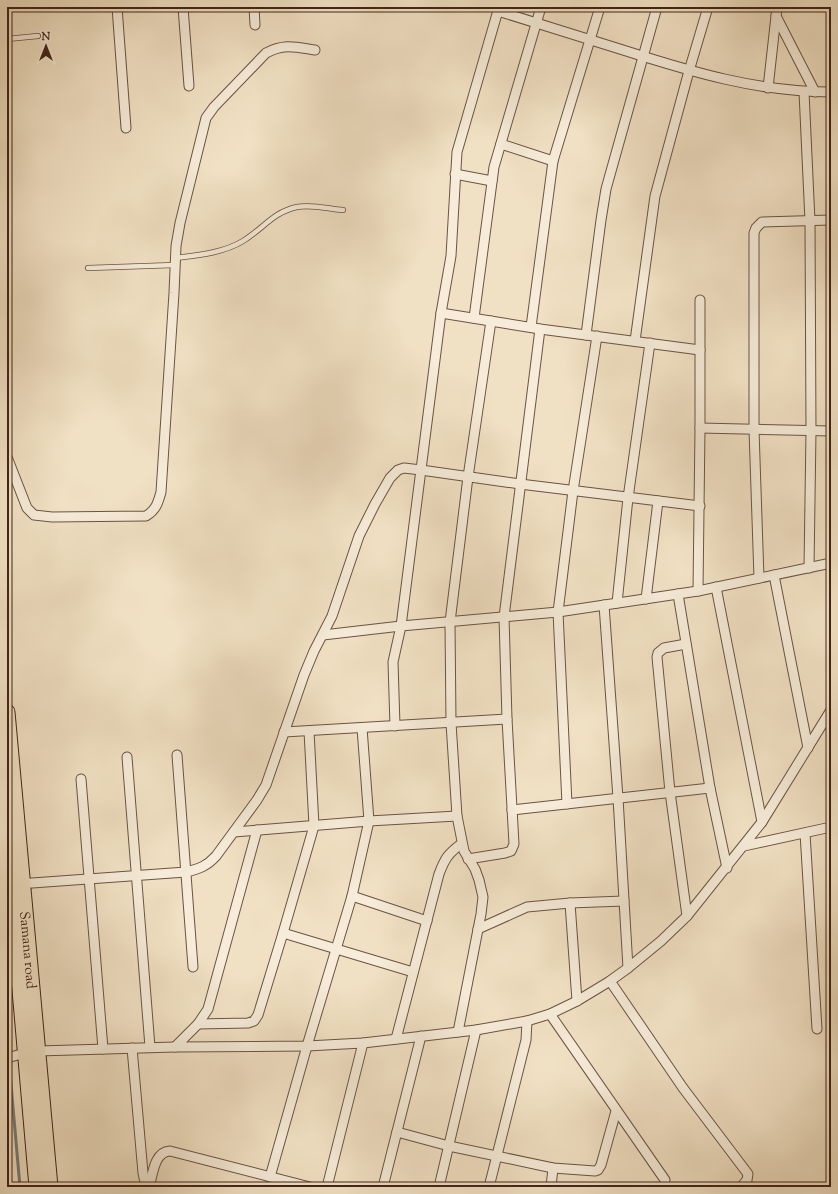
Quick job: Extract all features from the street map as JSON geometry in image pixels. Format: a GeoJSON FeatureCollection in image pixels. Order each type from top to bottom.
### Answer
{"type":"FeatureCollection","features":[{"type":"Feature","properties":{"kind":"main road","name":"Samana road"},"geometry":{"type":"LineString","coordinates":[[7,712],[17,884],[21,1054],[50,1187]]}},
{"type":"Feature","properties":{"kind":"main road","name":"Samana road"},"geometry":{"type":"LineString","coordinates":[[7,839],[17,884],[10,928],[21,1054],[37,1187]]}},
{"type":"Feature","properties":{"kind":"street"},"geometry":{"type":"LineString","coordinates":[[117,7],[126,128]]}},
{"type":"Feature","properties":{"kind":"street"},"geometry":{"type":"LineString","coordinates":[[183,7],[189,86]]}},
{"type":"Feature","properties":{"kind":"street"},"geometry":{"type":"LineString","coordinates":[[254,7],[255,25]]}},
{"type":"Feature","properties":{"kind":"street"},"geometry":{"type":"LineString","coordinates":[[474,318],[492,181],[501,144],[541,7]]}},
{"type":"Feature","properties":{"kind":"street"},"geometry":{"type":"LineString","coordinates":[[468,859],[511,851],[514,844],[507,719],[504,617],[520,484],[554,161],[600,7]]}},
{"type":"Feature","properties":{"kind":"street"},"geometry":{"type":"LineString","coordinates":[[586,335],[606,189],[657,7]]}},
{"type":"Feature","properties":{"kind":"street"},"geometry":{"type":"LineString","coordinates":[[635,341],[655,196],[708,7]]}},
{"type":"Feature","properties":{"kind":"street"},"geometry":{"type":"LineString","coordinates":[[395,726],[393,662],[401,626],[441,313],[451,256],[457,152],[499,9],[537,23],[689,71],[768,88],[804,92],[831,92]]}},
{"type":"Feature","properties":{"kind":"street"},"geometry":{"type":"LineString","coordinates":[[768,88],[777,12]]}},
{"type":"Feature","properties":{"kind":"street"},"geometry":{"type":"LineString","coordinates":[[777,12],[815,92]]}},
{"type":"Feature","properties":{"kind":"street"},"geometry":{"type":"LineString","coordinates":[[7,456],[27,508],[34,515],[52,517],[146,516],[154,511],[161,492],[176,246],[180,223],[206,118],[214,107],[266,53],[283,46],[315,50]]}},
{"type":"Feature","properties":{"kind":"street"},"geometry":{"type":"LineString","coordinates":[[804,92],[810,221],[811,431],[808,568]]}},
{"type":"Feature","properties":{"kind":"street"},"geometry":{"type":"LineString","coordinates":[[501,144],[554,161]]}},
{"type":"Feature","properties":{"kind":"street"},"geometry":{"type":"LineString","coordinates":[[455,174],[492,181]]}},
{"type":"Feature","properties":{"kind":"street"},"geometry":{"type":"LineString","coordinates":[[759,578],[754,430],[754,233],[756,228],[762,222],[831,220]]}},
{"type":"Feature","properties":{"kind":"street"},"geometry":{"type":"LineString","coordinates":[[698,591],[700,506],[700,300]]}},
{"type":"Feature","properties":{"kind":"street"},"geometry":{"type":"LineString","coordinates":[[441,313],[536,328],[700,350]]}},
{"type":"Feature","properties":{"kind":"street"},"geometry":{"type":"LineString","coordinates":[[458,1032],[483,897],[482,889],[475,869],[468,859],[461,844],[457,816],[451,722],[450,622],[468,477],[491,321]]}},
{"type":"Feature","properties":{"kind":"street"},"geometry":{"type":"LineString","coordinates":[[567,804],[558,612],[573,491],[597,336]]}},
{"type":"Feature","properties":{"kind":"street"},"geometry":{"type":"LineString","coordinates":[[617,603],[628,498],[650,343]]}},
{"type":"Feature","properties":{"kind":"street"},"geometry":{"type":"LineString","coordinates":[[700,428],[831,431]]}},
{"type":"Feature","properties":{"kind":"street"},"geometry":{"type":"LineString","coordinates":[[17,884],[186,872],[196,870],[209,864],[234,832],[266,785],[304,675],[314,651],[332,616],[359,536],[390,478],[398,470],[404,468],[421,470],[573,491],[700,506]]}},
{"type":"Feature","properties":{"kind":"street"},"geometry":{"type":"LineString","coordinates":[[646,599],[658,501]]}},
{"type":"Feature","properties":{"kind":"street"},"geometry":{"type":"LineString","coordinates":[[323,635],[401,626],[558,612],[716,588],[831,563]]}},
{"type":"Feature","properties":{"kind":"street"},"geometry":{"type":"LineString","coordinates":[[774,575],[808,748]]}},
{"type":"Feature","properties":{"kind":"street"},"geometry":{"type":"LineString","coordinates":[[716,588],[762,822]]}},
{"type":"Feature","properties":{"kind":"street"},"geometry":{"type":"LineString","coordinates":[[678,594],[710,788],[727,868]]}},
{"type":"Feature","properties":{"kind":"street"},"geometry":{"type":"LineString","coordinates":[[604,605],[618,798],[628,968]]}},
{"type":"Feature","properties":{"kind":"street"},"geometry":{"type":"LineString","coordinates":[[686,644],[664,648],[658,653],[657,658],[670,792],[688,916]]}},
{"type":"Feature","properties":{"kind":"street"},"geometry":{"type":"LineString","coordinates":[[21,1054],[150,1047],[307,1046],[363,1043],[476,1030],[528,1020],[550,1014],[577,1001],[610,981],[661,941],[688,916],[762,822],[831,710]]}},
{"type":"Feature","properties":{"kind":"street"},"geometry":{"type":"LineString","coordinates":[[284,732],[507,719]]}},
{"type":"Feature","properties":{"kind":"street"},"geometry":{"type":"LineString","coordinates":[[270,1177],[352,896],[369,821],[362,728]]}},
{"type":"Feature","properties":{"kind":"street"},"geometry":{"type":"LineString","coordinates":[[198,1024],[248,1023],[257,1018],[284,933],[314,826],[310,731]]}},
{"type":"Feature","properties":{"kind":"street"},"geometry":{"type":"LineString","coordinates":[[177,755],[193,966]]}},
{"type":"Feature","properties":{"kind":"street"},"geometry":{"type":"LineString","coordinates":[[127,757],[150,1047]]}},
{"type":"Feature","properties":{"kind":"street"},"geometry":{"type":"LineString","coordinates":[[80,779],[103,1049]]}},
{"type":"Feature","properties":{"kind":"street"},"geometry":{"type":"LineString","coordinates":[[512,810],[710,788]]}},
{"type":"Feature","properties":{"kind":"street"},"geometry":{"type":"LineString","coordinates":[[234,832],[369,821],[457,816]]}},
{"type":"Feature","properties":{"kind":"street"},"geometry":{"type":"LineString","coordinates":[[744,846],[831,827]]}},
{"type":"Feature","properties":{"kind":"street"},"geometry":{"type":"LineString","coordinates":[[175,1047],[198,1024],[208,1009],[257,830]]}},
{"type":"Feature","properties":{"kind":"street"},"geometry":{"type":"LineString","coordinates":[[806,832],[816,1030]]}},
{"type":"Feature","properties":{"kind":"street"},"geometry":{"type":"LineString","coordinates":[[396,1039],[444,861],[449,854],[461,844]]}},
{"type":"Feature","properties":{"kind":"street"},"geometry":{"type":"LineString","coordinates":[[352,896],[427,921]]}},
{"type":"Feature","properties":{"kind":"street"},"geometry":{"type":"LineString","coordinates":[[478,929],[527,907],[570,903],[624,901]]}},
{"type":"Feature","properties":{"kind":"street"},"geometry":{"type":"LineString","coordinates":[[570,903],[577,1001]]}},
{"type":"Feature","properties":{"kind":"street"},"geometry":{"type":"LineString","coordinates":[[284,933],[413,972]]}},
{"type":"Feature","properties":{"kind":"street"},"geometry":{"type":"LineString","coordinates":[[610,981],[683,1088],[746,1171],[748,1180],[741,1187]]}},
{"type":"Feature","properties":{"kind":"street"},"geometry":{"type":"LineString","coordinates":[[550,1014],[665,1180]]}},
{"type":"Feature","properties":{"kind":"street"},"geometry":{"type":"LineString","coordinates":[[489,1187],[526,1040],[528,1020]]}},
{"type":"Feature","properties":{"kind":"street"},"geometry":{"type":"LineString","coordinates":[[439,1187],[476,1030]]}},
{"type":"Feature","properties":{"kind":"street"},"geometry":{"type":"LineString","coordinates":[[383,1187],[421,1036]]}},
{"type":"Feature","properties":{"kind":"street"},"geometry":{"type":"LineString","coordinates":[[327,1187],[363,1043]]}},
{"type":"Feature","properties":{"kind":"street"},"geometry":{"type":"LineString","coordinates":[[132,1048],[143,1173],[146,1187]]}},
{"type":"Feature","properties":{"kind":"street"},"geometry":{"type":"LineString","coordinates":[[396,1132],[449,1146],[553,1168],[588,1172],[598,1170],[616,1111]]}},
{"type":"Feature","properties":{"kind":"street"},"geometry":{"type":"LineString","coordinates":[[149,1187],[156,1160],[160,1154],[170,1151],[310,1187]]}},
{"type":"Feature","properties":{"kind":"street"},"geometry":{"type":"LineString","coordinates":[[550,1187],[553,1168]]}},
{"type":"Feature","properties":{"kind":"lane"},"geometry":{"type":"LineString","coordinates":[[7,39],[38,36]]}},
{"type":"Feature","properties":{"kind":"lane"},"geometry":{"type":"LineString","coordinates":[[88,268],[175,261],[205,255],[223,250],[246,239],[267,221],[297,207],[306,206],[343,210]]}},
{"type":"Feature","properties":{"kind":"waterway"},"geometry":{"type":"LineString","coordinates":[[7,1039],[20,1187]]}}]}
